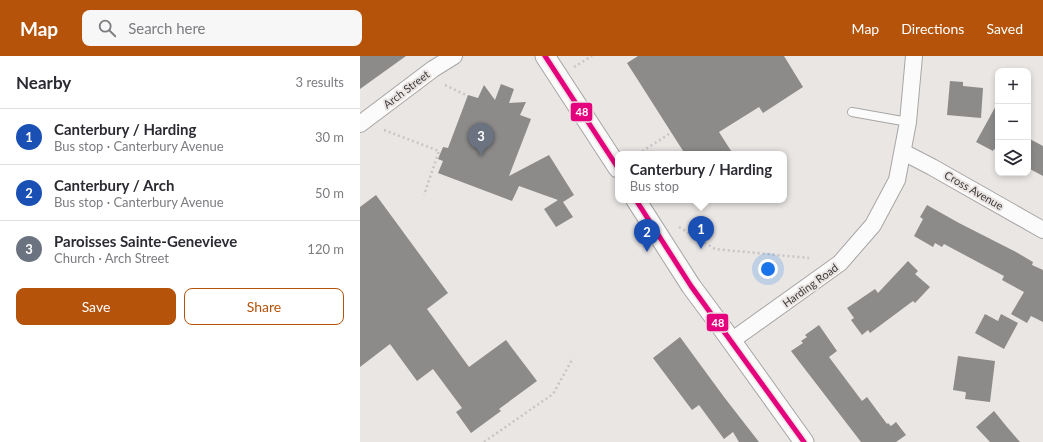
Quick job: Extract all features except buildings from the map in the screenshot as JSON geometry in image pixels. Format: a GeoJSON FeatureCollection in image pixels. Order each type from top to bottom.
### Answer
{"type":"FeatureCollection","features":[{"type":"Feature","properties":{"kind":"street","name":"Arch Street"},"geometry":{"type":"LineString","coordinates":[[360,124],[433,69],[454,56]]}},
{"type":"Feature","properties":{"kind":"street"},"geometry":{"type":"LineString","coordinates":[[545,56],[615,163]]}},
{"type":"Feature","properties":{"kind":"street","name":"Harding Road"},"geometry":{"type":"LineString","coordinates":[[731,341],[840,263],[873,225],[897,180],[908,122],[914,56]]}},
{"type":"Feature","properties":{"kind":"street","name":"Cross Avenue"},"geometry":{"type":"LineString","coordinates":[[903,152],[1043,230]]}},
{"type":"Feature","properties":{"kind":"street"},"geometry":{"type":"LineString","coordinates":[[638,203],[691,286],[804,442]]}},
{"type":"Feature","properties":{"kind":"lane"},"geometry":{"type":"LineString","coordinates":[[852,112],[908,122]]}},
{"type":"Feature","properties":{"kind":"path"},"geometry":{"type":"LineString","coordinates":[[445,85],[466,94]]}},
{"type":"Feature","properties":{"kind":"path"},"geometry":{"type":"LineString","coordinates":[[384,130],[439,151],[424,195]]}},
{"type":"Feature","properties":{"kind":"path"},"geometry":{"type":"LineString","coordinates":[[642,151],[668,134]]}},
{"type":"Feature","properties":{"kind":"path"},"geometry":{"type":"LineString","coordinates":[[679,227],[715,249],[809,258]]}},
{"type":"Feature","properties":{"kind":"path"},"geometry":{"type":"LineString","coordinates":[[484,442],[553,394],[573,358]]}},
{"type":"Feature","properties":{"kind":"transit line","name":"48"},"geometry":{"type":"LineString","coordinates":[[545,56],[615,163]]}},
{"type":"Feature","properties":{"kind":"transit line","name":"48"},"geometry":{"type":"LineString","coordinates":[[638,203],[691,286],[804,442]]}},
{"type":"Feature","properties":{"kind":"place","name":"Paroisses Sainte-Genevieve"},"geometry":{"type":"Point","coordinates":[481,156]}},
{"type":"Feature","properties":{"kind":"place","name":"Canterbury / Harding"},"geometry":{"type":"Point","coordinates":[701,249]}},
{"type":"Feature","properties":{"kind":"place","name":"Canterbury / Arch"},"geometry":{"type":"Point","coordinates":[647,252]}}]}
